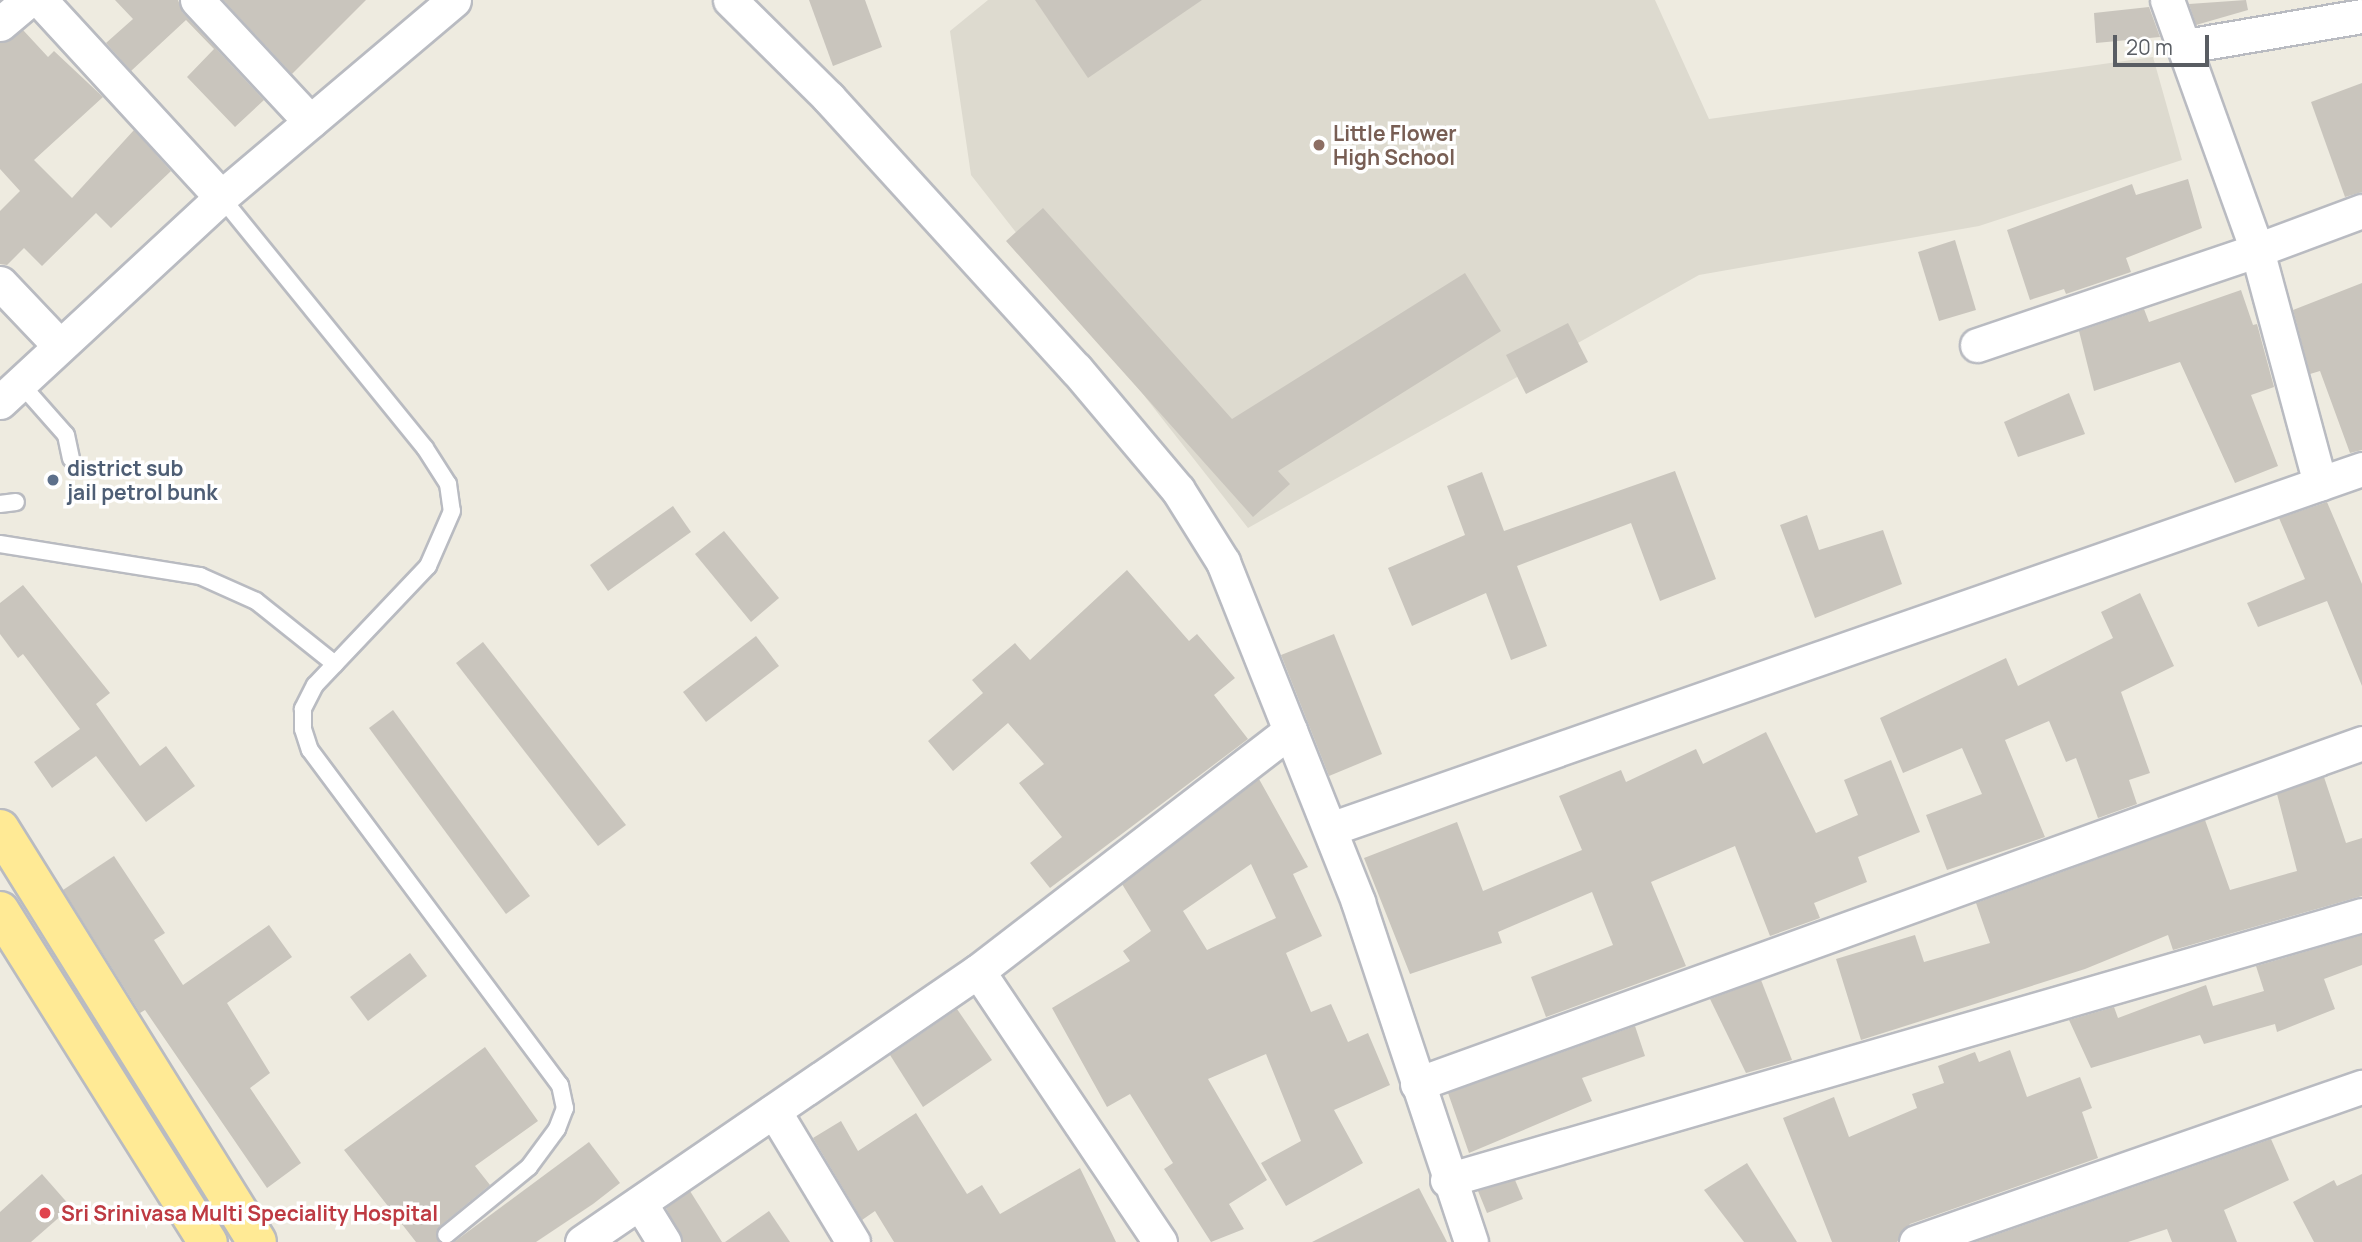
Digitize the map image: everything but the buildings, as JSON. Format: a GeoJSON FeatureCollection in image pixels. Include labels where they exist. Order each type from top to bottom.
{"type":"FeatureCollection","features":[{"type":"Feature","properties":{"kind":"highway"},"geometry":{"type":"LineString","coordinates":[[0,829],[257,1242]]}},
{"type":"Feature","properties":{"kind":"highway"},"geometry":{"type":"LineString","coordinates":[[0,911],[208,1242]]}},
{"type":"Feature","properties":{"kind":"street"},"geometry":{"type":"LineString","coordinates":[[0,24],[29,0]]}},
{"type":"Feature","properties":{"kind":"street"},"geometry":{"type":"LineString","coordinates":[[40,0],[221,197]]}},
{"type":"Feature","properties":{"kind":"street"},"geometry":{"type":"LineString","coordinates":[[197,0],[310,121]]}},
{"type":"Feature","properties":{"kind":"street"},"geometry":{"type":"LineString","coordinates":[[10,393],[221,197],[454,0]]}},
{"type":"Feature","properties":{"kind":"street"},"geometry":{"type":"LineString","coordinates":[[730,0],[829,98],[1178,490],[1223,562],[1329,829],[1417,1084],[1447,1180],[1471,1242]]}},
{"type":"Feature","properties":{"kind":"street"},"geometry":{"type":"LineString","coordinates":[[2168,0],[2257,250],[2320,484]]}},
{"type":"Feature","properties":{"kind":"street"},"geometry":{"type":"LineString","coordinates":[[2186,46],[2362,16]]}},
{"type":"Feature","properties":{"kind":"street"},"geometry":{"type":"LineString","coordinates":[[1977,345],[2257,250],[2362,211]]}},
{"type":"Feature","properties":{"kind":"street"},"geometry":{"type":"LineString","coordinates":[[0,283],[59,345]]}},
{"type":"Feature","properties":{"kind":"street"},"geometry":{"type":"LineString","coordinates":[[1329,829],[2362,469]]}},
{"type":"Feature","properties":{"kind":"street"},"geometry":{"type":"LineString","coordinates":[[582,1242],[978,971],[1290,732]]}},
{"type":"Feature","properties":{"kind":"street"},"geometry":{"type":"LineString","coordinates":[[1417,1084],[2362,743]]}},
{"type":"Feature","properties":{"kind":"street"},"geometry":{"type":"LineString","coordinates":[[1447,1180],[2362,915]]}},
{"type":"Feature","properties":{"kind":"street"},"geometry":{"type":"LineString","coordinates":[[978,971],[1160,1242]]}},
{"type":"Feature","properties":{"kind":"street"},"geometry":{"type":"LineString","coordinates":[[1916,1242],[2362,1087]]}},
{"type":"Feature","properties":{"kind":"street"},"geometry":{"type":"LineString","coordinates":[[774,1111],[853,1242]]}},
{"type":"Feature","properties":{"kind":"street"},"geometry":{"type":"LineString","coordinates":[[640,1203],[664,1242]]}},
{"type":"Feature","properties":{"kind":"lane"},"geometry":{"type":"LineString","coordinates":[[221,197],[425,448],[448,484],[452,511],[428,566],[335,664],[303,709],[310,750],[560,1086],[565,1108],[557,1129],[529,1167],[446,1235]]}},
{"type":"Feature","properties":{"kind":"lane"},"geometry":{"type":"LineString","coordinates":[[10,393],[66,435],[71,458]]}},
{"type":"Feature","properties":{"kind":"lane"},"geometry":{"type":"LineString","coordinates":[[0,544],[200,576],[256,601],[335,664]]}},
{"type":"Feature","properties":{"kind":"shaded area"},"geometry":{"type":"Polygon","coordinates":[[[988,0],[1655,0],[1709,119],[2153,57],[2182,160],[1979,226],[1699,275],[1248,528],[971,175],[950,31],[988,0]]]}},
{"type":"Feature","properties":{"kind":"place","name":"Little Flower High School"},"geometry":{"type":"Point","coordinates":[1319,145]}},
{"type":"Feature","properties":{"kind":"place","name":"district sub jail petrol bunk"},"geometry":{"type":"Point","coordinates":[53,480]}},
{"type":"Feature","properties":{"kind":"place","name":"Sri Srinivasa Multi Speciality Hospital"},"geometry":{"type":"Point","coordinates":[45,1213]}}]}
